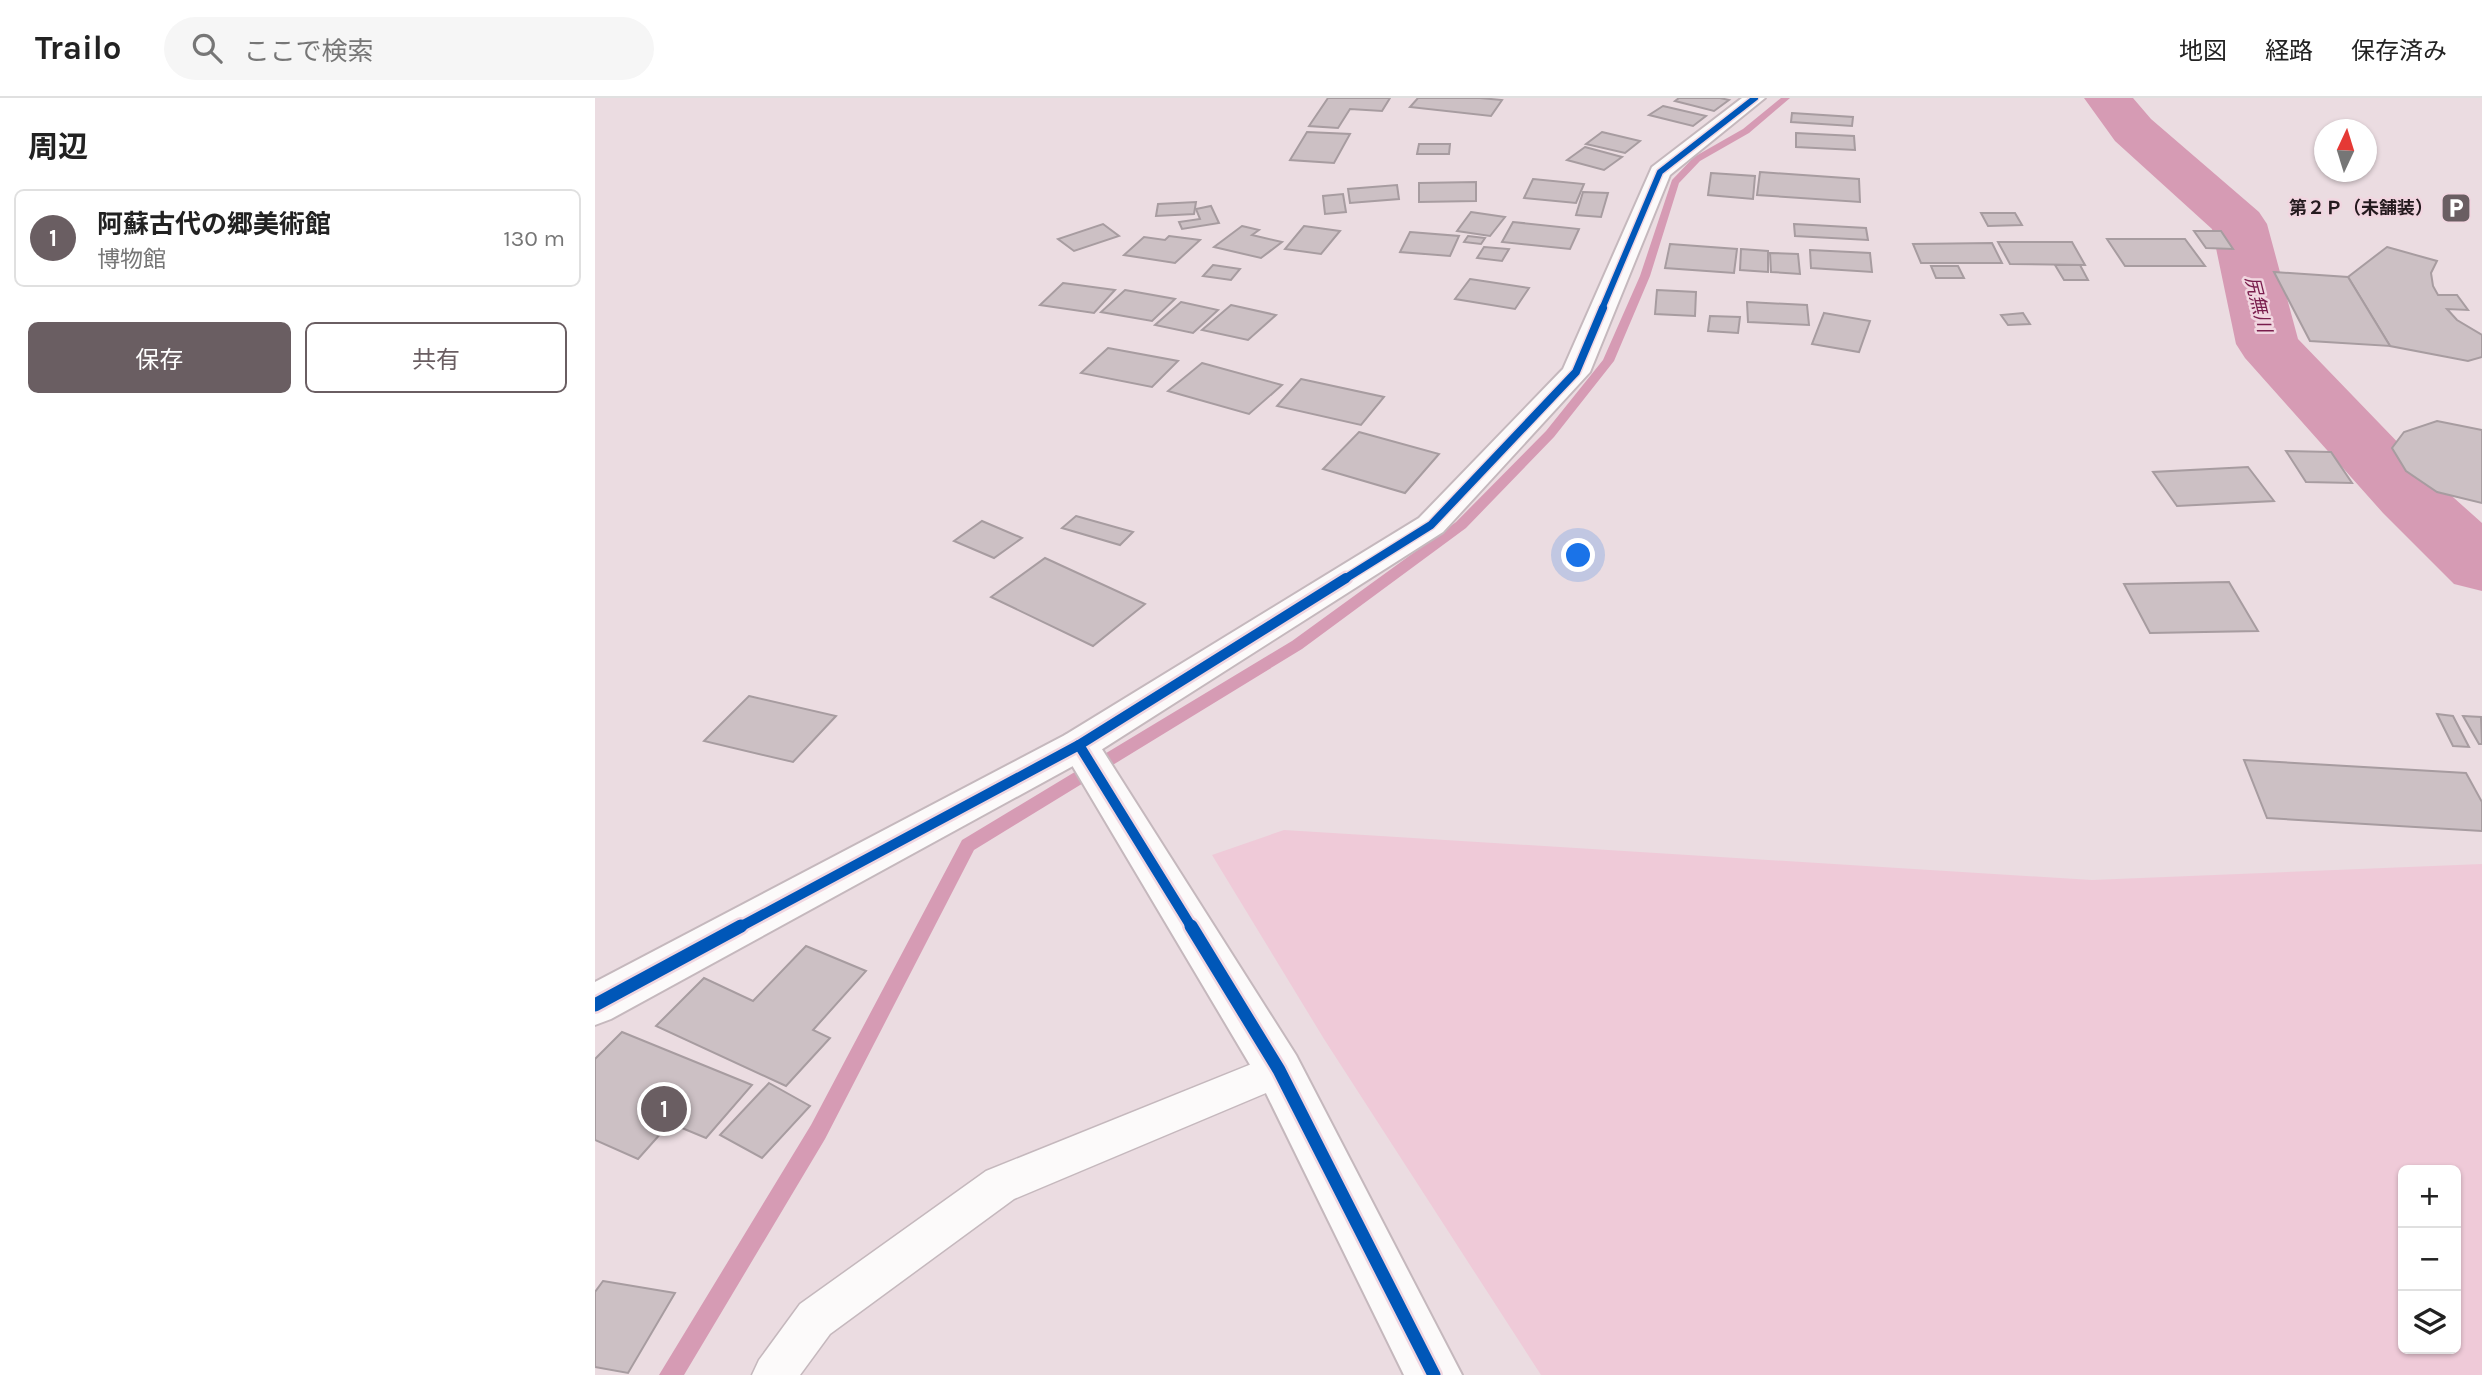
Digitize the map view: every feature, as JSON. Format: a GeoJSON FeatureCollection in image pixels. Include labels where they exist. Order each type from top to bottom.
{"type":"FeatureCollection","features":[{"type":"Feature","properties":{"kind":"street"},"geometry":{"type":"LineString","coordinates":[[595,1005],[1079,745],[1431,525],[1576,372],[1660,172],[1755,98]]}},
{"type":"Feature","properties":{"kind":"street"},"geometry":{"type":"LineString","coordinates":[[1079,745],[1279,1070],[1434,1375]]}},
{"type":"Feature","properties":{"kind":"lane"},"geometry":{"type":"LineString","coordinates":[[774,1375],[815,1319],[1000,1185],[1279,1070]]}},
{"type":"Feature","properties":{"kind":"shaded area"},"geometry":{"type":"Polygon","coordinates":[[[1284,830],[2092,880],[2482,864],[2482,1375],[1541,1375],[1324,1039],[1212,855],[1284,830]]]}},
{"type":"Feature","properties":{"kind":"building"},"geometry":{"type":"Polygon","coordinates":[[[1328,98],[1390,98],[1382,111],[1350,109],[1338,128],[1309,126],[1328,98]]]}},
{"type":"Feature","properties":{"kind":"building"},"geometry":{"type":"Polygon","coordinates":[[[1418,98],[1502,100],[1491,116],[1410,107],[1418,98]]]}},
{"type":"Feature","properties":{"kind":"building"},"geometry":{"type":"Polygon","coordinates":[[[1679,98],[1729,100],[1714,111],[1675,101],[1679,98]]]}},
{"type":"Feature","properties":{"kind":"building"},"geometry":{"type":"Polygon","coordinates":[[[1663,106],[1706,116],[1693,126],[1649,115],[1663,106]]]}},
{"type":"Feature","properties":{"kind":"building"},"geometry":{"type":"Polygon","coordinates":[[[1792,113],[1853,117],[1852,126],[1791,122],[1792,113]]]}},
{"type":"Feature","properties":{"kind":"building"},"geometry":{"type":"Polygon","coordinates":[[[1307,132],[1350,134],[1334,163],[1290,160],[1307,132]]]}},
{"type":"Feature","properties":{"kind":"building"},"geometry":{"type":"Polygon","coordinates":[[[1602,132],[1640,141],[1625,153],[1586,144],[1602,132]]]}},
{"type":"Feature","properties":{"kind":"building"},"geometry":{"type":"Polygon","coordinates":[[[1796,133],[1854,136],[1855,150],[1796,147],[1796,133]]]}},
{"type":"Feature","properties":{"kind":"building"},"geometry":{"type":"Polygon","coordinates":[[[1419,144],[1450,144],[1449,154],[1417,154],[1419,144]]]}},
{"type":"Feature","properties":{"kind":"building"},"geometry":{"type":"Polygon","coordinates":[[[1585,147],[1622,157],[1604,170],[1567,160],[1585,147]]]}},
{"type":"Feature","properties":{"kind":"building"},"geometry":{"type":"Polygon","coordinates":[[[1760,172],[1859,179],[1860,202],[1757,195],[1760,172]]]}},
{"type":"Feature","properties":{"kind":"building"},"geometry":{"type":"Polygon","coordinates":[[[1711,173],[1755,176],[1753,199],[1708,195],[1711,173]]]}},
{"type":"Feature","properties":{"kind":"building"},"geometry":{"type":"Polygon","coordinates":[[[1533,179],[1584,184],[1576,203],[1524,198],[1533,179]]]}},
{"type":"Feature","properties":{"kind":"building"},"geometry":{"type":"Polygon","coordinates":[[[1476,182],[1476,201],[1419,202],[1419,183],[1476,182]]]}},
{"type":"Feature","properties":{"kind":"building"},"geometry":{"type":"Polygon","coordinates":[[[1397,185],[1399,199],[1350,203],[1348,189],[1397,185]]]}},
{"type":"Feature","properties":{"kind":"building"},"geometry":{"type":"Polygon","coordinates":[[[1583,192],[1608,193],[1601,217],[1576,215],[1583,192]]]}},
{"type":"Feature","properties":{"kind":"building"},"geometry":{"type":"Polygon","coordinates":[[[1343,194],[1346,212],[1325,214],[1323,196],[1343,194]]]}},
{"type":"Feature","properties":{"kind":"building"},"geometry":{"type":"Polygon","coordinates":[[[1196,202],[1194,214],[1156,216],[1158,204],[1196,202]]]}},
{"type":"Feature","properties":{"kind":"building"},"geometry":{"type":"Polygon","coordinates":[[[1211,206],[1219,223],[1182,229],[1179,222],[1200,219],[1196,209],[1211,206]]]}},
{"type":"Feature","properties":{"kind":"building"},"geometry":{"type":"Polygon","coordinates":[[[1471,212],[1505,217],[1490,236],[1457,231],[1471,212]]]}},
{"type":"Feature","properties":{"kind":"building"},"geometry":{"type":"Polygon","coordinates":[[[1981,213],[2015,213],[2022,225],[1988,226],[1981,213]]]}},
{"type":"Feature","properties":{"kind":"building"},"geometry":{"type":"Polygon","coordinates":[[[1513,222],[1579,229],[1570,249],[1502,242],[1513,222]]]}},
{"type":"Feature","properties":{"kind":"building"},"geometry":{"type":"Polygon","coordinates":[[[1103,224],[1119,236],[1074,251],[1058,239],[1103,224]]]}},
{"type":"Feature","properties":{"kind":"building"},"geometry":{"type":"Polygon","coordinates":[[[1794,224],[1866,228],[1868,240],[1795,236],[1794,224]]]}},
{"type":"Feature","properties":{"kind":"building"},"geometry":{"type":"Polygon","coordinates":[[[1242,226],[1259,230],[1252,235],[1282,242],[1261,258],[1214,247],[1242,226]]]}},
{"type":"Feature","properties":{"kind":"building"},"geometry":{"type":"Polygon","coordinates":[[[1304,226],[1340,231],[1321,254],[1285,249],[1304,226]]]}},
{"type":"Feature","properties":{"kind":"building"},"geometry":{"type":"Polygon","coordinates":[[[2194,231],[2221,231],[2233,249],[2206,248],[2194,231]]]}},
{"type":"Feature","properties":{"kind":"building"},"geometry":{"type":"Polygon","coordinates":[[[1410,232],[1459,236],[1450,256],[1400,252],[1410,232]]]}},
{"type":"Feature","properties":{"kind":"building"},"geometry":{"type":"Polygon","coordinates":[[[1169,236],[1200,240],[1175,263],[1124,255],[1144,237],[1165,240],[1169,236]]]}},
{"type":"Feature","properties":{"kind":"building"},"geometry":{"type":"Polygon","coordinates":[[[1468,236],[1485,238],[1481,244],[1464,242],[1468,236]]]}},
{"type":"Feature","properties":{"kind":"building"},"geometry":{"type":"Polygon","coordinates":[[[2107,239],[2185,239],[2205,266],[2125,266],[2107,239]]]}},
{"type":"Feature","properties":{"kind":"building"},"geometry":{"type":"Polygon","coordinates":[[[1998,242],[2072,242],[2085,265],[2010,264],[1998,242]]]}},
{"type":"Feature","properties":{"kind":"building"},"geometry":{"type":"Polygon","coordinates":[[[1992,243],[2002,263],[1921,263],[1913,244],[1992,243]]]}},
{"type":"Feature","properties":{"kind":"building"},"geometry":{"type":"Polygon","coordinates":[[[1670,244],[1737,249],[1734,273],[1665,268],[1670,244]]]}},
{"type":"Feature","properties":{"kind":"building"},"geometry":{"type":"Polygon","coordinates":[[[1484,247],[1509,249],[1502,261],[1477,258],[1484,247]]]}},
{"type":"Feature","properties":{"kind":"building"},"geometry":{"type":"Polygon","coordinates":[[[2387,247],[2437,261],[2431,273],[2433,286],[2438,295],[2457,295],[2468,310],[2447,309],[2457,320],[2482,335],[2482,357],[2468,361],[2390,346],[2348,277],[2387,247]]]}},
{"type":"Feature","properties":{"kind":"building"},"geometry":{"type":"Polygon","coordinates":[[[1741,249],[1768,251],[1768,272],[1740,270],[1741,249]]]}},
{"type":"Feature","properties":{"kind":"building"},"geometry":{"type":"Polygon","coordinates":[[[1810,250],[1870,253],[1872,272],[1811,268],[1810,250]]]}},
{"type":"Feature","properties":{"kind":"building"},"geometry":{"type":"Polygon","coordinates":[[[1770,253],[1798,254],[1800,274],[1771,272],[1770,253]]]}},
{"type":"Feature","properties":{"kind":"building"},"geometry":{"type":"Polygon","coordinates":[[[1213,265],[1240,269],[1231,280],[1203,276],[1213,265]]]}},
{"type":"Feature","properties":{"kind":"building"},"geometry":{"type":"Polygon","coordinates":[[[2055,265],[2080,265],[2088,280],[2064,280],[2055,265]]]}},
{"type":"Feature","properties":{"kind":"building"},"geometry":{"type":"Polygon","coordinates":[[[1931,266],[1958,266],[1964,278],[1936,278],[1931,266]]]}},
{"type":"Feature","properties":{"kind":"building"},"geometry":{"type":"Polygon","coordinates":[[[2274,272],[2348,277],[2390,346],[2310,341],[2274,272]]]}},
{"type":"Feature","properties":{"kind":"building"},"geometry":{"type":"Polygon","coordinates":[[[1470,279],[1529,288],[1515,309],[1455,299],[1470,279]]]}},
{"type":"Feature","properties":{"kind":"building"},"geometry":{"type":"Polygon","coordinates":[[[1063,283],[1115,290],[1094,313],[1040,305],[1063,283]]]}},
{"type":"Feature","properties":{"kind":"building"},"geometry":{"type":"Polygon","coordinates":[[[1125,290],[1175,299],[1152,321],[1101,312],[1125,290]]]}},
{"type":"Feature","properties":{"kind":"building"},"geometry":{"type":"Polygon","coordinates":[[[1657,290],[1696,292],[1695,316],[1655,314],[1657,290]]]}},
{"type":"Feature","properties":{"kind":"building"},"geometry":{"type":"Polygon","coordinates":[[[1181,302],[1218,310],[1193,333],[1155,325],[1181,302]]]}},
{"type":"Feature","properties":{"kind":"building"},"geometry":{"type":"Polygon","coordinates":[[[1747,302],[1807,305],[1809,325],[1748,322],[1747,302]]]}},
{"type":"Feature","properties":{"kind":"building"},"geometry":{"type":"Polygon","coordinates":[[[1231,305],[1276,315],[1248,340],[1202,330],[1231,305]]]}},
{"type":"Feature","properties":{"kind":"building"},"geometry":{"type":"Polygon","coordinates":[[[1824,313],[1870,321],[1859,352],[1812,344],[1824,313]]]}},
{"type":"Feature","properties":{"kind":"building"},"geometry":{"type":"Polygon","coordinates":[[[2023,313],[2030,324],[2008,325],[2001,315],[2023,313]]]}},
{"type":"Feature","properties":{"kind":"building"},"geometry":{"type":"Polygon","coordinates":[[[1710,316],[1740,317],[1738,333],[1708,331],[1710,316]]]}},
{"type":"Feature","properties":{"kind":"building"},"geometry":{"type":"Polygon","coordinates":[[[1108,348],[1178,361],[1152,387],[1081,373],[1108,348]]]}},
{"type":"Feature","properties":{"kind":"building"},"geometry":{"type":"Polygon","coordinates":[[[1202,363],[1282,385],[1249,414],[1168,391],[1202,363]]]}},
{"type":"Feature","properties":{"kind":"building"},"geometry":{"type":"Polygon","coordinates":[[[1301,379],[1384,397],[1361,425],[1277,406],[1301,379]]]}},
{"type":"Feature","properties":{"kind":"building"},"geometry":{"type":"Polygon","coordinates":[[[2437,421],[2482,430],[2482,503],[2437,492],[2406,471],[2392,448],[2404,432],[2437,421]]]}},
{"type":"Feature","properties":{"kind":"building"},"geometry":{"type":"Polygon","coordinates":[[[1359,432],[1439,454],[1405,493],[1323,469],[1359,432]]]}},
{"type":"Feature","properties":{"kind":"building"},"geometry":{"type":"Polygon","coordinates":[[[2286,451],[2331,452],[2352,483],[2306,482],[2286,451]]]}},
{"type":"Feature","properties":{"kind":"building"},"geometry":{"type":"Polygon","coordinates":[[[2248,467],[2274,501],[2177,506],[2153,472],[2248,467]]]}},
{"type":"Feature","properties":{"kind":"building"},"geometry":{"type":"Polygon","coordinates":[[[1076,516],[1133,532],[1120,545],[1062,528],[1076,516]]]}},
{"type":"Feature","properties":{"kind":"building"},"geometry":{"type":"Polygon","coordinates":[[[982,521],[1022,538],[994,558],[954,541],[982,521]]]}},
{"type":"Feature","properties":{"kind":"building"},"geometry":{"type":"Polygon","coordinates":[[[1045,558],[1145,604],[1093,646],[991,597],[1045,558]]]}},
{"type":"Feature","properties":{"kind":"building"},"geometry":{"type":"Polygon","coordinates":[[[2229,582],[2258,631],[2150,633],[2124,584],[2229,582]]]}},
{"type":"Feature","properties":{"kind":"building"},"geometry":{"type":"Polygon","coordinates":[[[749,696],[836,716],[793,762],[704,741],[749,696]]]}},
{"type":"Feature","properties":{"kind":"building"},"geometry":{"type":"Polygon","coordinates":[[[2437,714],[2453,716],[2469,747],[2453,746],[2437,714]]]}},
{"type":"Feature","properties":{"kind":"building"},"geometry":{"type":"Polygon","coordinates":[[[2463,716],[2481,717],[2482,744],[2479,744],[2463,716]]]}},
{"type":"Feature","properties":{"kind":"building"},"geometry":{"type":"Polygon","coordinates":[[[2244,760],[2466,773],[2482,802],[2482,831],[2267,818],[2244,760]]]}},
{"type":"Feature","properties":{"kind":"building"},"geometry":{"type":"Polygon","coordinates":[[[806,946],[866,971],[813,1030],[830,1038],[786,1086],[656,1026],[704,978],[753,1001],[806,946]]]}},
{"type":"Feature","properties":{"kind":"building"},"geometry":{"type":"Polygon","coordinates":[[[622,1032],[752,1085],[706,1138],[670,1123],[638,1159],[595,1140],[595,1059],[622,1032]]]}},
{"type":"Feature","properties":{"kind":"building"},"geometry":{"type":"Polygon","coordinates":[[[769,1083],[810,1106],[762,1158],[720,1135],[769,1083]]]}},
{"type":"Feature","properties":{"kind":"building"},"geometry":{"type":"Polygon","coordinates":[[[603,1281],[675,1293],[628,1373],[595,1367],[595,1292],[603,1281]]]}},
{"type":"Feature","properties":{"kind":"waterway"},"geometry":{"type":"LineString","coordinates":[[671,1375],[818,1132],[968,845],[1297,645],[1461,525],[1550,434],[1608,361],[1645,276],[1675,182],[1697,159],[1746,131],[1786,98]]}},
{"type":"Feature","properties":{"kind":"waterway","name":"尻無川"},"geometry":{"type":"LineString","coordinates":[[2108,98],[2133,130],[2239,224],[2268,344],[2409,497],[2482,566]]}},
{"type":"Feature","properties":{"kind":"cycle path"},"geometry":{"type":"LineString","coordinates":[[595,1005],[1079,745],[1431,525],[1576,372],[1660,172],[1755,98]]}},
{"type":"Feature","properties":{"kind":"cycle path"},"geometry":{"type":"LineString","coordinates":[[1079,745],[1279,1070],[1434,1375]]}},
{"type":"Feature","properties":{"kind":"place","name":"第２Ｐ（未舗装）"},"geometry":{"type":"Point","coordinates":[2456,208]}},
{"type":"Feature","properties":{"kind":"place","name":"阿蘇古代の郷美術館"},"geometry":{"type":"Point","coordinates":[664,1109]}}]}
